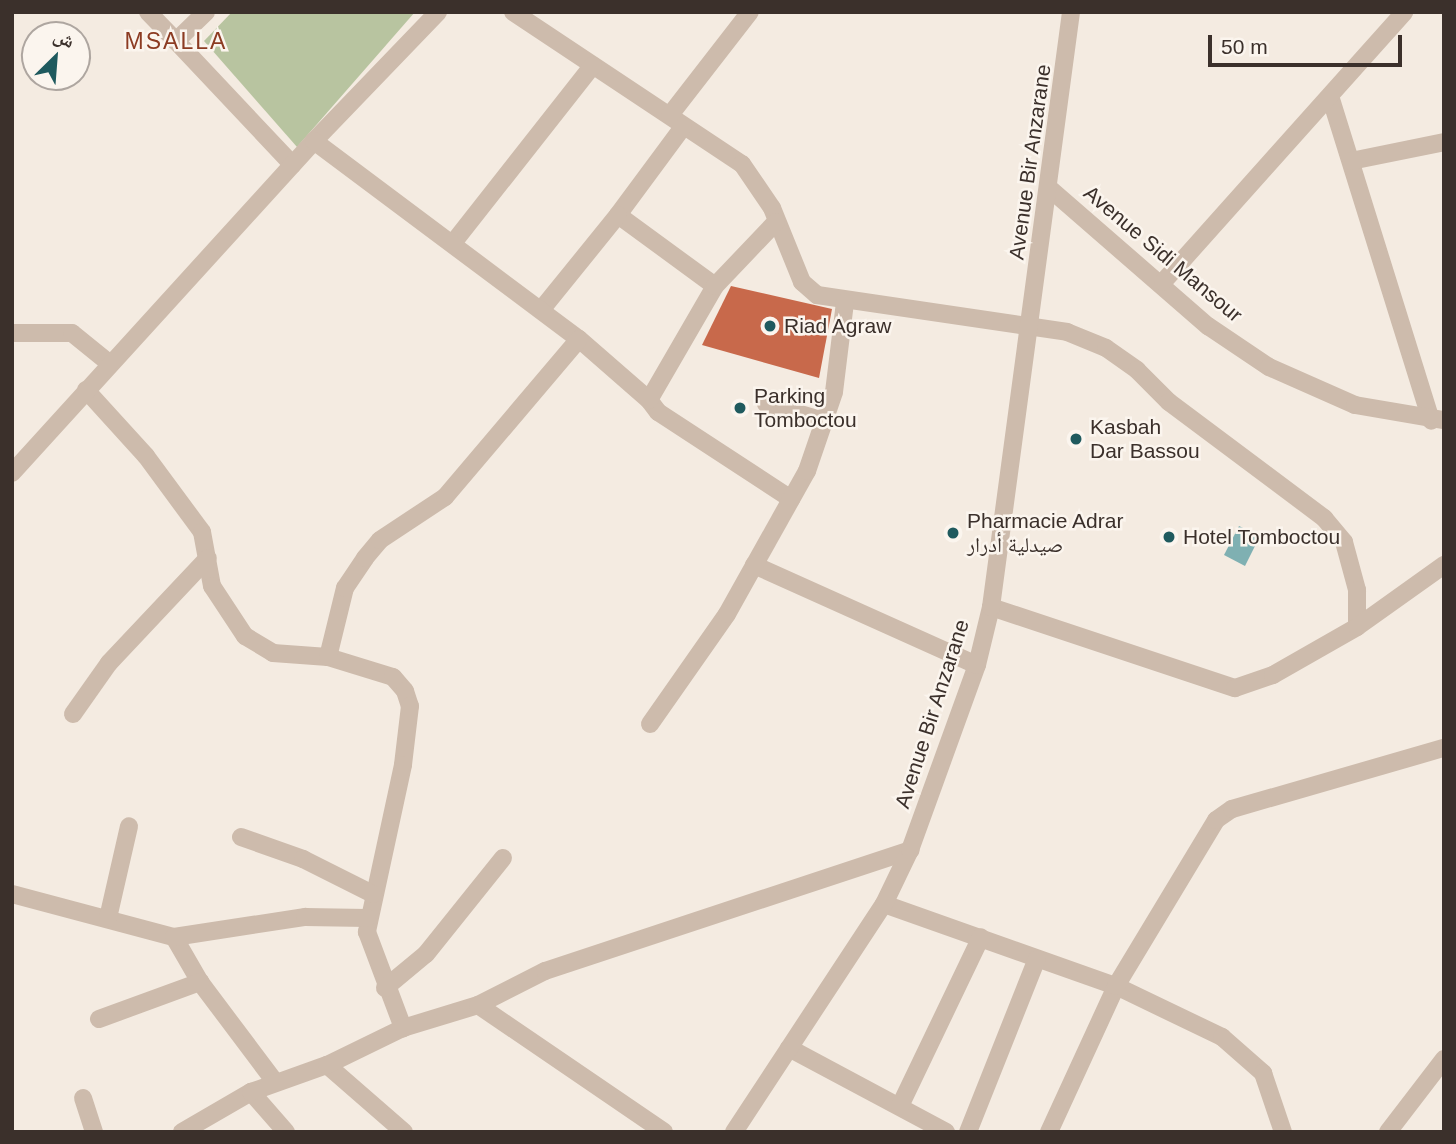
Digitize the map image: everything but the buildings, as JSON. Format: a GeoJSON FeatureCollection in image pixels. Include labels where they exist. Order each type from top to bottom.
{"type":"FeatureCollection","features":[{"type":"Feature","properties":{"kind":"street"},"geometry":{"type":"LineString","coordinates":[[148,12],[293,165]]}},
{"type":"Feature","properties":{"kind":"street"},"geometry":{"type":"LineString","coordinates":[[176,41],[206,12]]}},
{"type":"Feature","properties":{"kind":"street"},"geometry":{"type":"LineString","coordinates":[[12,473],[108,362],[438,12]]}},
{"type":"Feature","properties":{"kind":"street"},"geometry":{"type":"LineString","coordinates":[[513,12],[742,164],[772,208],[802,282],[817,295],[845,303],[1030,325],[1106,348],[1324,518],[1344,542],[1357,590],[1357,626]]}},
{"type":"Feature","properties":{"kind":"street"},"geometry":{"type":"LineString","coordinates":[[541,310],[618,215],[676,121],[750,12]]}},
{"type":"Feature","properties":{"kind":"street","name":"Avenue Bir Anzarane"},"geometry":{"type":"LineString","coordinates":[[734,1132],[884,904],[910,850],[976,665],[991,607],[1071,12]]}},
{"type":"Feature","properties":{"kind":"street"},"geometry":{"type":"LineString","coordinates":[[1163,282],[1404,12]]}},
{"type":"Feature","properties":{"kind":"street"},"geometry":{"type":"LineString","coordinates":[[453,243],[593,65]]}},
{"type":"Feature","properties":{"kind":"street"},"geometry":{"type":"LineString","coordinates":[[1330,96],[1438,421]]}},
{"type":"Feature","properties":{"kind":"street"},"geometry":{"type":"LineString","coordinates":[[314,141],[579,339],[649,400],[658,412],[791,499]]}},
{"type":"Feature","properties":{"kind":"street"},"geometry":{"type":"LineString","coordinates":[[1351,161],[1444,142]]}},
{"type":"Feature","properties":{"kind":"street","name":"Avenue Sidi Mansour"},"geometry":{"type":"LineString","coordinates":[[1049,188],[1163,282],[1208,326],[1269,366],[1354,405],[1438,421]]}},
{"type":"Feature","properties":{"kind":"street"},"geometry":{"type":"LineString","coordinates":[[618,215],[715,286]]}},
{"type":"Feature","properties":{"kind":"street"},"geometry":{"type":"LineString","coordinates":[[649,400],[715,286],[776,222]]}},
{"type":"Feature","properties":{"kind":"street"},"geometry":{"type":"LineString","coordinates":[[650,724],[754,565],[791,499],[834,392],[845,303]]}},
{"type":"Feature","properties":{"kind":"street"},"geometry":{"type":"LineString","coordinates":[[12,333],[72,333],[108,362]]}},
{"type":"Feature","properties":{"kind":"street"},"geometry":{"type":"LineString","coordinates":[[328,657],[345,588],[365,558],[380,540],[445,497],[579,339]]}},
{"type":"Feature","properties":{"kind":"street"},"geometry":{"type":"LineString","coordinates":[[86,390],[146,456],[194,521],[208,558],[220,605],[245,636],[272,653],[328,657],[393,677],[410,706],[367,918],[385,988],[402,1028]]}},
{"type":"Feature","properties":{"kind":"street"},"geometry":{"type":"LineString","coordinates":[[766,404],[824,421]]}},
{"type":"Feature","properties":{"kind":"street"},"geometry":{"type":"LineString","coordinates":[[73,714],[109,663],[208,558]]}},
{"type":"Feature","properties":{"kind":"street"},"geometry":{"type":"LineString","coordinates":[[754,565],[976,665]]}},
{"type":"Feature","properties":{"kind":"street"},"geometry":{"type":"LineString","coordinates":[[991,607],[1235,688],[1273,675],[1357,626],[1444,565]]}},
{"type":"Feature","properties":{"kind":"street"},"geometry":{"type":"LineString","coordinates":[[1049,1132],[1116,985],[1216,820],[1233,809],[1444,748]]}},
{"type":"Feature","properties":{"kind":"street"},"geometry":{"type":"LineString","coordinates":[[108,918],[129,826]]}},
{"type":"Feature","properties":{"kind":"street"},"geometry":{"type":"LineString","coordinates":[[241,837],[303,859],[373,894]]}},
{"type":"Feature","properties":{"kind":"street"},"geometry":{"type":"LineString","coordinates":[[182,1132],[251,1092],[327,1065],[402,1028],[478,1005],[544,971],[910,850]]}},
{"type":"Feature","properties":{"kind":"street"},"geometry":{"type":"LineString","coordinates":[[385,988],[426,954],[503,858]]}},
{"type":"Feature","properties":{"kind":"street"},"geometry":{"type":"LineString","coordinates":[[12,894],[174,937],[305,917],[367,918]]}},
{"type":"Feature","properties":{"kind":"street"},"geometry":{"type":"LineString","coordinates":[[884,904],[1116,985],[1222,1037],[1252,1059],[1263,1073],[1283,1132]]}},
{"type":"Feature","properties":{"kind":"street"},"geometry":{"type":"LineString","coordinates":[[174,937],[200,982],[275,1082]]}},
{"type":"Feature","properties":{"kind":"street"},"geometry":{"type":"LineString","coordinates":[[900,1106],[981,937]]}},
{"type":"Feature","properties":{"kind":"street"},"geometry":{"type":"LineString","coordinates":[[968,1132],[1037,959]]}},
{"type":"Feature","properties":{"kind":"street"},"geometry":{"type":"LineString","coordinates":[[99,1019],[200,982]]}},
{"type":"Feature","properties":{"kind":"street"},"geometry":{"type":"LineString","coordinates":[[478,1005],[664,1132]]}},
{"type":"Feature","properties":{"kind":"street"},"geometry":{"type":"LineString","coordinates":[[789,1048],[946,1132]]}},
{"type":"Feature","properties":{"kind":"street"},"geometry":{"type":"LineString","coordinates":[[1388,1132],[1444,1059]]}},
{"type":"Feature","properties":{"kind":"street"},"geometry":{"type":"LineString","coordinates":[[327,1065],[404,1132]]}},
{"type":"Feature","properties":{"kind":"street"},"geometry":{"type":"LineString","coordinates":[[251,1092],[286,1132]]}},
{"type":"Feature","properties":{"kind":"street"},"geometry":{"type":"LineString","coordinates":[[83,1098],[94,1132]]}},
{"type":"Feature","properties":{"kind":"green space"},"geometry":{"type":"Polygon","coordinates":[[[232,12],[415,12],[297,147],[204,41],[232,12]]]}},
{"type":"Feature","properties":{"kind":"water"},"geometry":{"type":"Polygon","coordinates":[[[1239,526],[1260,536],[1245,566],[1224,555],[1239,526]]]}},
{"type":"Feature","properties":{"kind":"place","name":"Riad Agraw"},"geometry":{"type":"Point","coordinates":[770,326]}},
{"type":"Feature","properties":{"kind":"place","name":"Parking Tomboctou"},"geometry":{"type":"Point","coordinates":[740,408]}},
{"type":"Feature","properties":{"kind":"place","name":"Kasbah Dar Bassou"},"geometry":{"type":"Point","coordinates":[1076,439]}},
{"type":"Feature","properties":{"kind":"place","name":"Pharmacie Adrar صيدلية أدرار"},"geometry":{"type":"Point","coordinates":[953,533]}},
{"type":"Feature","properties":{"kind":"place","name":"Hotel Tomboctou"},"geometry":{"type":"Point","coordinates":[1169,537]}},
{"type":"Feature","properties":{"kind":"district","name":"MSALLA"},"geometry":{"type":"Point","coordinates":[176,41]}}]}
